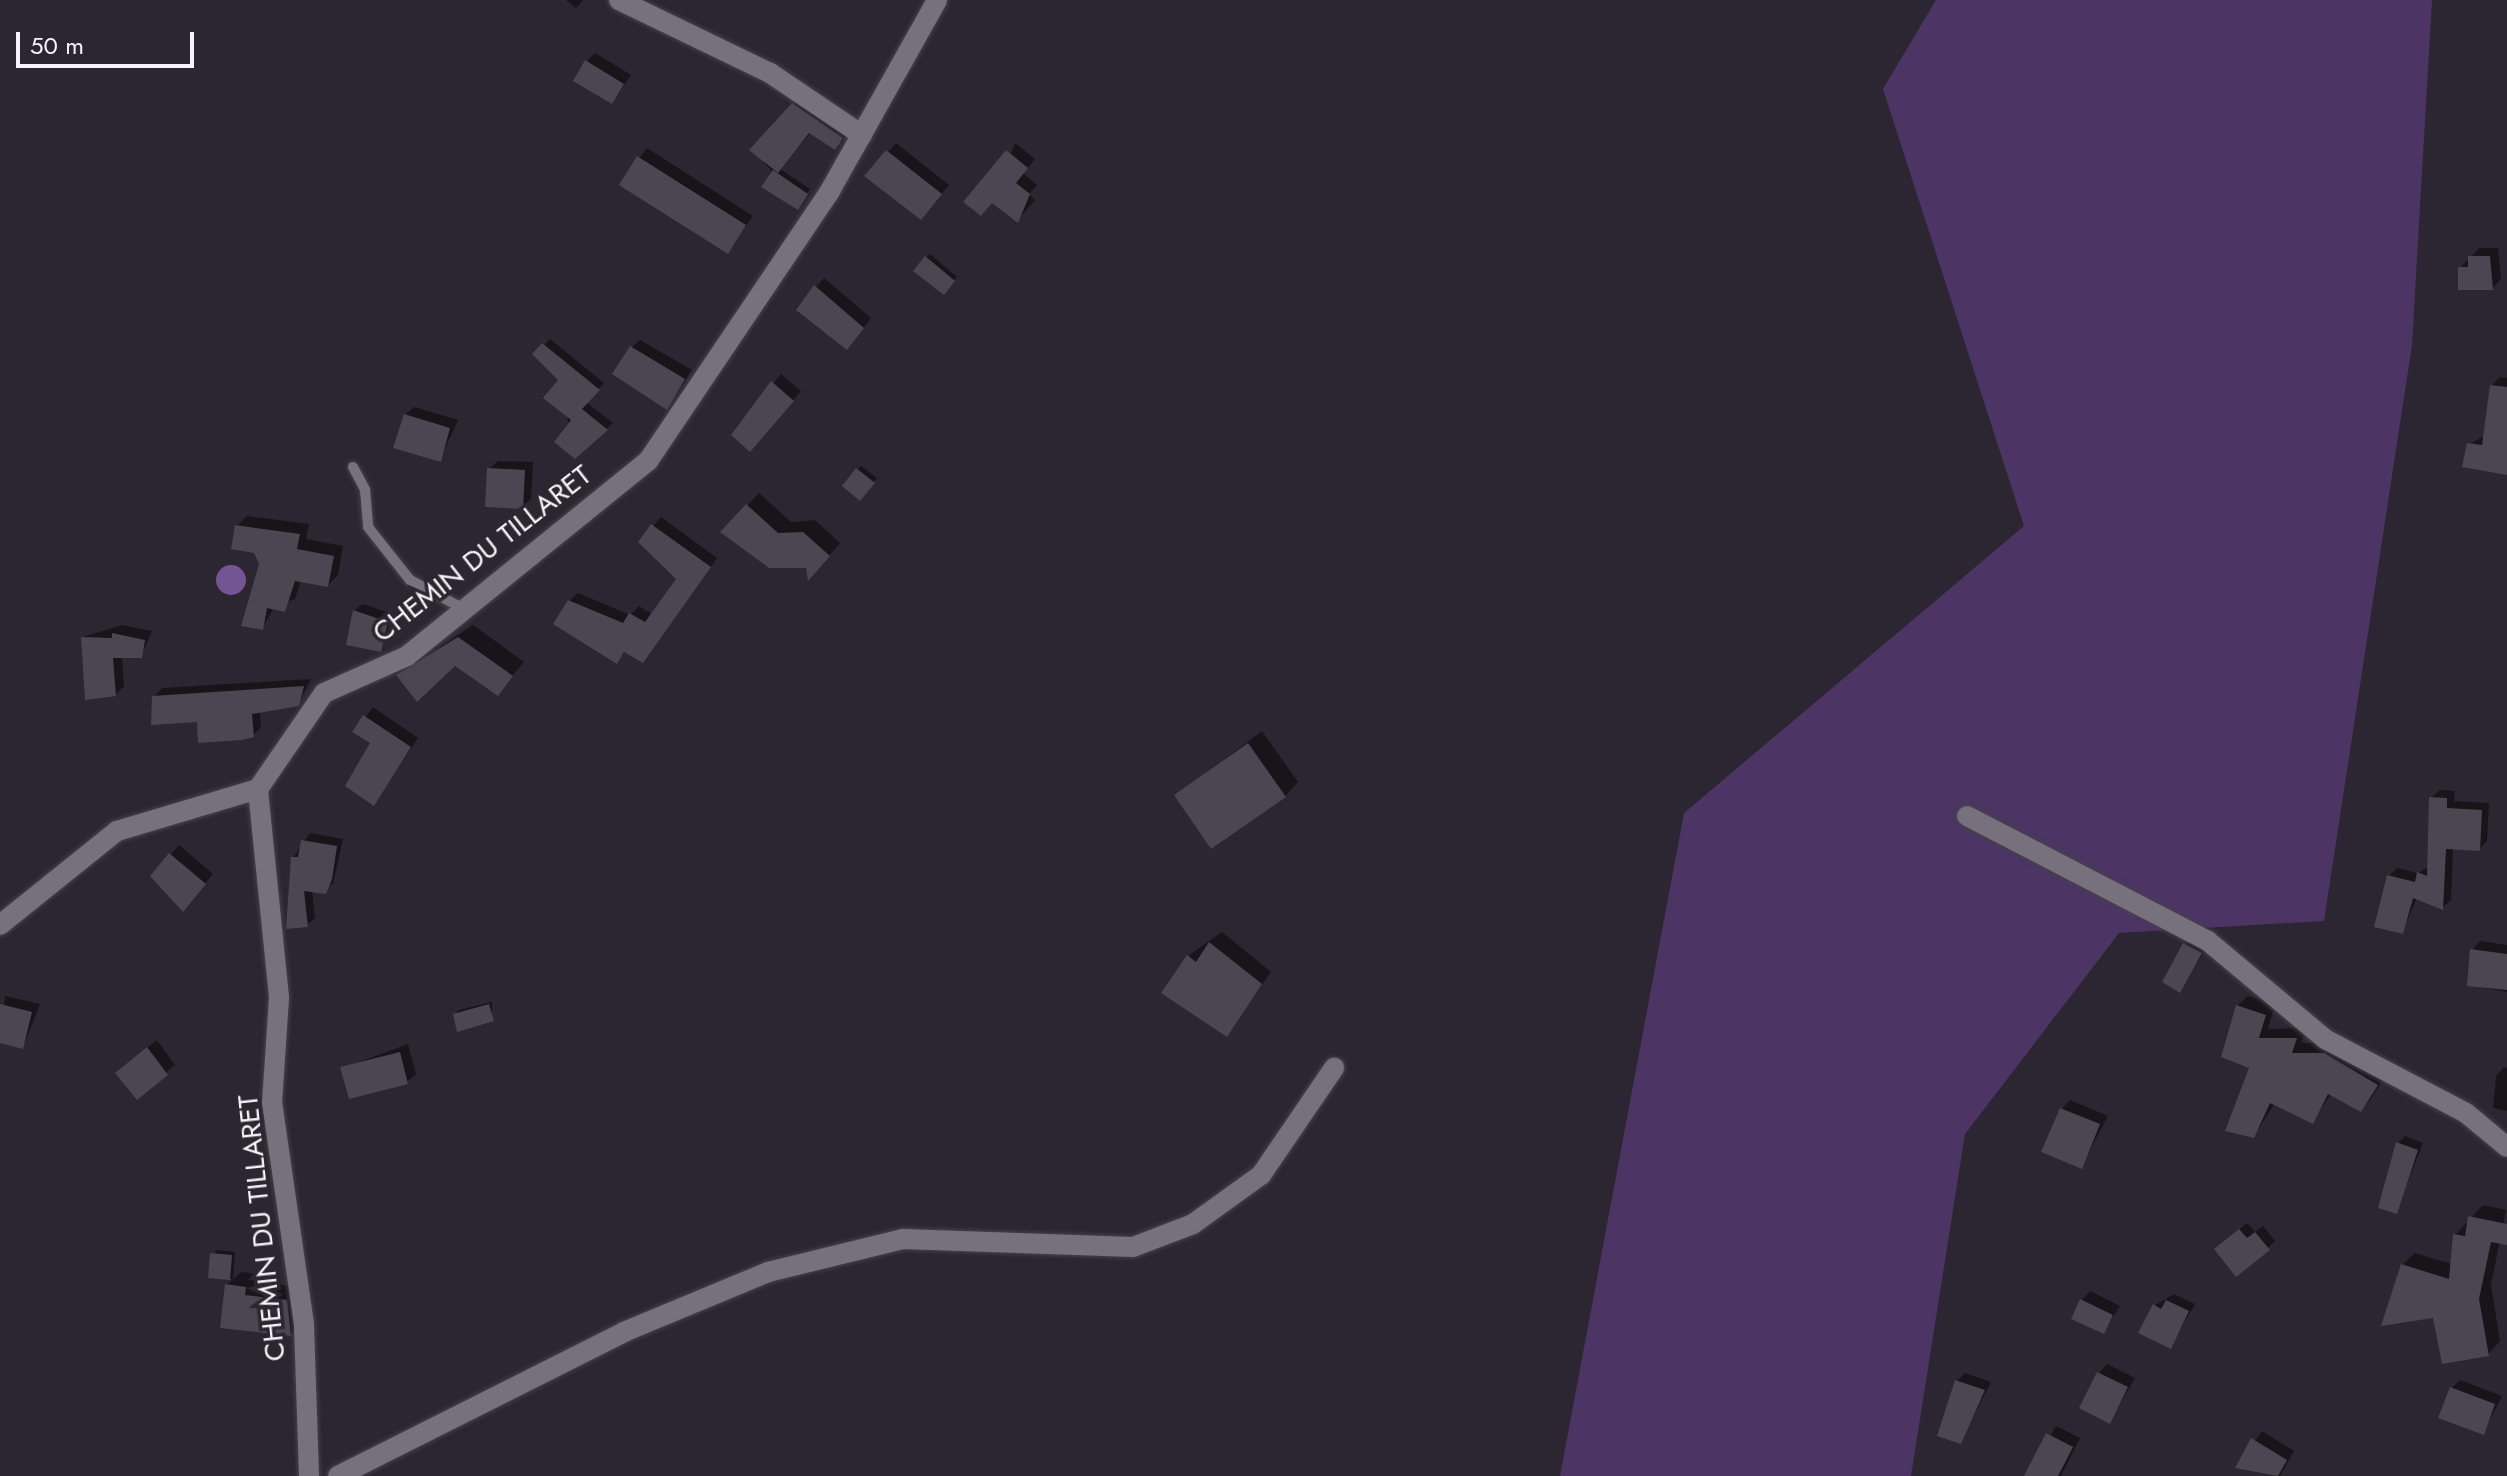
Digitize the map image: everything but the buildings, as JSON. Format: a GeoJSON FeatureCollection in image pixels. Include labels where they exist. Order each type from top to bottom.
{"type":"FeatureCollection","features":[{"type":"Feature","properties":{"kind":"street"},"geometry":{"type":"LineString","coordinates":[[619,0],[770,73],[862,135]]}},
{"type":"Feature","properties":{"kind":"street","name":"CHEMIN DU TILLARET"},"geometry":{"type":"LineString","coordinates":[[309,1476],[304,1324],[272,1103],[279,997],[258,789],[324,693],[407,656],[648,461],[862,135],[937,0]]}},
{"type":"Feature","properties":{"kind":"street"},"geometry":{"type":"LineString","coordinates":[[0,925],[117,831],[258,789]]}},
{"type":"Feature","properties":{"kind":"street"},"geometry":{"type":"LineString","coordinates":[[1967,816],[2208,941],[2325,1039],[2466,1113],[2507,1147]]}},
{"type":"Feature","properties":{"kind":"street"},"geometry":{"type":"LineString","coordinates":[[338,1476],[624,1332],[768,1272],[903,1239],[1133,1247],[1193,1224],[1261,1175],[1334,1068]]}},
{"type":"Feature","properties":{"kind":"lane"},"geometry":{"type":"LineString","coordinates":[[353,467],[365,490],[368,527],[410,580],[464,609]]}},
{"type":"Feature","properties":{"kind":"shaded area"},"geometry":{"type":"Polygon","coordinates":[[[1936,0],[2432,0],[2412,345],[2324,921],[2119,933],[1965,1134],[1911,1476],[1560,1476],[1684,813],[2024,526],[1883,89],[1936,0]]]}},
{"type":"Feature","properties":{"kind":"shaded area"},"geometry":{"type":"Polygon","coordinates":[[[231,565],[242,569],[246,580],[242,591],[231,595],[220,591],[216,580],[220,569],[231,565]]]}}]}
